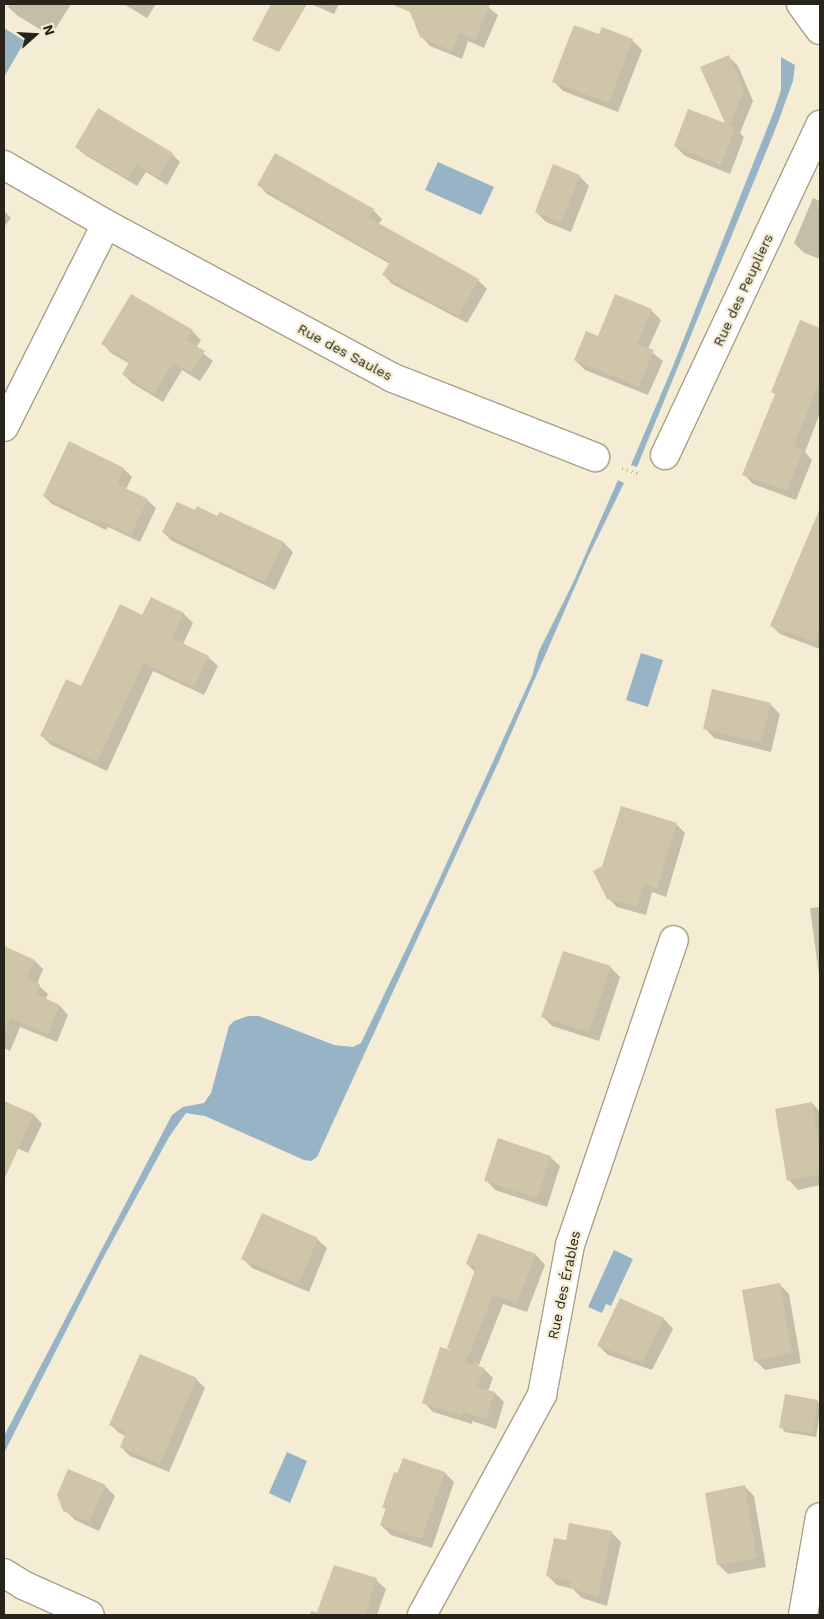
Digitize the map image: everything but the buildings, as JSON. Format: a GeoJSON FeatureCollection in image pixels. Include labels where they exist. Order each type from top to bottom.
{"type":"FeatureCollection","features":[{"type":"Feature","properties":{"kind":"street"},"geometry":{"type":"LineString","coordinates":[[801,4],[820,30]]}},
{"type":"Feature","properties":{"kind":"street","name":"Rue des Peupliers"},"geometry":{"type":"LineString","coordinates":[[665,456],[820,125]]}},
{"type":"Feature","properties":{"kind":"street","name":"Rue des Saules"},"geometry":{"type":"LineString","coordinates":[[4,165],[106,224],[394,378],[595,457]]}},
{"type":"Feature","properties":{"kind":"street"},"geometry":{"type":"LineString","coordinates":[[4,427],[106,224]]}},
{"type":"Feature","properties":{"kind":"street","name":"Rue des Érables"},"geometry":{"type":"LineString","coordinates":[[422,1615],[542,1395],[570,1245],[674,940]]}},
{"type":"Feature","properties":{"kind":"street"},"geometry":{"type":"LineString","coordinates":[[803,1615],[820,1517]]}},
{"type":"Feature","properties":{"kind":"street"},"geometry":{"type":"LineString","coordinates":[[4,1574],[90,1615]]}},
{"type":"Feature","properties":{"kind":"path"},"geometry":{"type":"LineString","coordinates":[[595,457],[636,474],[649,475],[659,470],[665,456]]}},
{"type":"Feature","properties":{"kind":"water"},"geometry":{"type":"Polygon","coordinates":[[[4,28],[25,41],[4,77],[4,28]]]}},
{"type":"Feature","properties":{"kind":"water"},"geometry":{"type":"Polygon","coordinates":[[[781,57],[795,65],[793,81],[777,125],[637,467],[631,465],[673,366],[774,111],[781,90],[781,57]]]}},
{"type":"Feature","properties":{"kind":"water"},"geometry":{"type":"Polygon","coordinates":[[[438,162],[494,187],[481,215],[425,190],[438,162]]]}},
{"type":"Feature","properties":{"kind":"water"},"geometry":{"type":"Polygon","coordinates":[[[618,480],[624,483],[588,557],[499,761],[317,1157],[311,1161],[304,1160],[205,1116],[186,1113],[169,1137],[102,1260],[4,1453],[4,1436],[172,1115],[183,1107],[204,1103],[211,1093],[229,1026],[234,1021],[248,1016],[259,1016],[334,1045],[353,1047],[361,1043],[433,893],[532,676],[539,651],[573,583],[618,480]]]}},
{"type":"Feature","properties":{"kind":"water"},"geometry":{"type":"Polygon","coordinates":[[[641,653],[663,660],[648,707],[626,700],[641,653]]]}},
{"type":"Feature","properties":{"kind":"water"},"geometry":{"type":"Polygon","coordinates":[[[614,1250],[633,1259],[611,1306],[606,1304],[602,1313],[588,1307],[614,1250]]]}},
{"type":"Feature","properties":{"kind":"water"},"geometry":{"type":"Polygon","coordinates":[[[287,1452],[307,1461],[290,1503],[269,1493],[287,1452]]]}}]}
